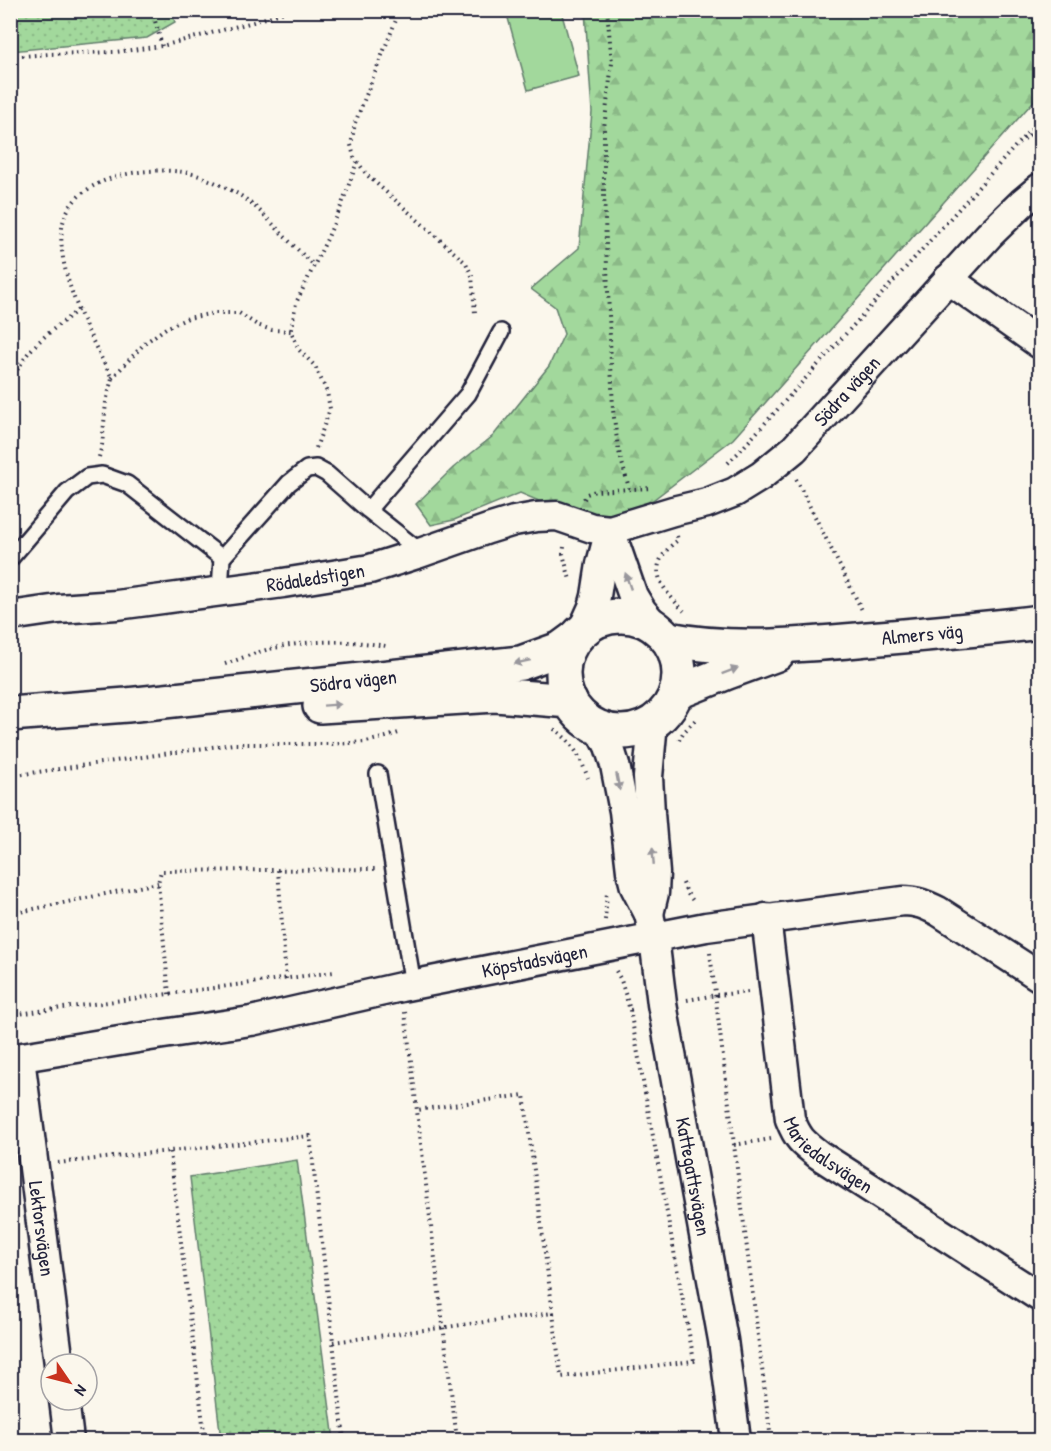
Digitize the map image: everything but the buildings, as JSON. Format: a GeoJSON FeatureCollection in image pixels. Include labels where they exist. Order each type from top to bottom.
{"type":"FeatureCollection","features":[{"type":"Feature","properties":{"kind":"street","name":"Södra vägen"},"geometry":{"type":"LineString","coordinates":[[610,530],[707,503],[735,492],[761,476],[801,440],[989,235],[1041,188]]}},
{"type":"Feature","properties":{"kind":"street"},"geometry":{"type":"LineString","coordinates":[[948,279],[1041,344]]}},
{"type":"Feature","properties":{"kind":"street","name":"Rödaledstigen"},"geometry":{"type":"LineString","coordinates":[[10,616],[58,609],[117,605],[370,569],[514,520],[557,516],[592,528],[610,530]]}},
{"type":"Feature","properties":{"kind":"street"},"geometry":{"type":"LineString","coordinates":[[610,530],[633,596],[642,611],[674,649],[679,671],[676,693],[667,709],[653,722],[627,732],[599,727],[579,714],[570,701],[563,680],[565,658],[593,607],[610,530]]}},
{"type":"Feature","properties":{"kind":"street"},"geometry":{"type":"LineString","coordinates":[[579,634],[602,619],[624,615],[635,617],[662,633]]}},
{"type":"Feature","properties":{"kind":"street","name":"Almers väg"},"geometry":{"type":"LineString","coordinates":[[662,633],[692,644],[805,645],[1041,622]]}},
{"type":"Feature","properties":{"kind":"street","name":"Södra vägen"},"geometry":{"type":"LineString","coordinates":[[10,714],[127,705],[521,663],[560,649],[579,634]]}},
{"type":"Feature","properties":{"kind":"street","name":"Almers väg"},"geometry":{"type":"LineString","coordinates":[[676,693],[805,645]]}},
{"type":"Feature","properties":{"kind":"street","name":"Södra vägen"},"geometry":{"type":"LineString","coordinates":[[127,705],[223,711],[495,695],[570,701]]}},
{"type":"Feature","properties":{"kind":"street","name":"Kattegattsvägen"},"geometry":{"type":"LineString","coordinates":[[653,722],[648,777],[655,873],[652,926],[662,1004],[723,1340],[736,1440]]}},
{"type":"Feature","properties":{"kind":"street","name":"Kattegattsvägen"},"geometry":{"type":"LineString","coordinates":[[599,727],[609,746],[615,765],[635,887],[652,926]]}},
{"type":"Feature","properties":{"kind":"street","name":"Köpstadsvägen"},"geometry":{"type":"LineString","coordinates":[[15,1058],[251,1022],[407,986],[601,948],[652,926],[706,927],[903,901],[925,904],[938,911],[1041,977]]}},
{"type":"Feature","properties":{"kind":"street","name":"Mariedalsvägen"},"geometry":{"type":"LineString","coordinates":[[766,918],[790,1119],[796,1134],[819,1155],[1041,1297]]}},
{"type":"Feature","properties":{"kind":"street","name":"Lektorsvägen"},"geometry":{"type":"LineString","coordinates":[[15,1058],[34,1166],[57,1352]]}},
{"type":"Feature","properties":{"kind":"street"},"geometry":{"type":"LineString","coordinates":[[66,1412],[69,1440]]}},
{"type":"Feature","properties":{"kind":"lane"},"geometry":{"type":"LineString","coordinates":[[368,510],[468,394],[501,332]]}},
{"type":"Feature","properties":{"kind":"lane"},"geometry":{"type":"LineString","coordinates":[[220,590],[222,558],[289,483],[307,469],[316,468],[327,474],[412,545],[417,554]]}},
{"type":"Feature","properties":{"kind":"lane"},"geometry":{"type":"LineString","coordinates":[[10,559],[67,492],[87,477],[102,475],[127,484],[222,558]]}},
{"type":"Feature","properties":{"kind":"lane"},"geometry":{"type":"LineString","coordinates":[[378,774],[394,869],[407,986]]}},
{"type":"Feature","properties":{"kind":"path"},"geometry":{"type":"LineString","coordinates":[[152,10],[162,45]]}},
{"type":"Feature","properties":{"kind":"path"},"geometry":{"type":"LineString","coordinates":[[10,57],[116,52],[162,45],[253,22],[290,10]]}},
{"type":"Feature","properties":{"kind":"path"},"geometry":{"type":"LineString","coordinates":[[400,10],[355,123],[351,145],[354,157],[368,175],[466,263],[472,276],[475,313]]}},
{"type":"Feature","properties":{"kind":"path"},"geometry":{"type":"LineString","coordinates":[[607,10],[612,63],[604,128],[604,195],[613,410],[618,448],[629,488]]}},
{"type":"Feature","properties":{"kind":"path"},"geometry":{"type":"LineString","coordinates":[[722,468],[762,427],[1041,119]]}},
{"type":"Feature","properties":{"kind":"path"},"geometry":{"type":"LineString","coordinates":[[1017,143],[1041,128]]}},
{"type":"Feature","properties":{"kind":"path"},"geometry":{"type":"LineString","coordinates":[[307,469],[330,409],[327,392],[315,366],[299,350],[291,331],[296,303],[342,204],[357,161]]}},
{"type":"Feature","properties":{"kind":"path"},"geometry":{"type":"LineString","coordinates":[[112,378],[69,284],[63,250],[62,228],[66,214],[77,197],[98,184],[120,176],[150,170],[185,172],[212,182],[241,196],[315,266]]}},
{"type":"Feature","properties":{"kind":"path"},"geometry":{"type":"LineString","coordinates":[[10,379],[27,354],[42,338],[79,309]]}},
{"type":"Feature","properties":{"kind":"path"},"geometry":{"type":"LineString","coordinates":[[94,476],[102,445],[106,402],[112,378],[145,343],[166,328],[188,318],[215,313],[239,313],[257,325],[272,330],[291,331]]}},
{"type":"Feature","properties":{"kind":"path"},"geometry":{"type":"LineString","coordinates":[[784,457],[864,615]]}},
{"type":"Feature","properties":{"kind":"path"},"geometry":{"type":"LineString","coordinates":[[570,581],[563,554],[565,541],[587,494],[595,491],[629,488],[670,488],[678,540],[662,555],[658,565],[658,574],[664,590],[690,615]]}},
{"type":"Feature","properties":{"kind":"path"},"geometry":{"type":"LineString","coordinates":[[675,747],[683,733],[701,713]]}},
{"type":"Feature","properties":{"kind":"path"},"geometry":{"type":"LineString","coordinates":[[549,727],[570,742],[579,754],[590,781]]}},
{"type":"Feature","properties":{"kind":"path"},"geometry":{"type":"LineString","coordinates":[[10,776],[233,744],[366,742],[406,730]]}},
{"type":"Feature","properties":{"kind":"path"},"geometry":{"type":"LineString","coordinates":[[169,994],[158,883],[161,871],[394,869]]}},
{"type":"Feature","properties":{"kind":"path"},"geometry":{"type":"LineString","coordinates":[[278,870],[286,979]]}},
{"type":"Feature","properties":{"kind":"path"},"geometry":{"type":"LineString","coordinates":[[680,875],[687,892],[702,909],[706,927],[771,1440]]}},
{"type":"Feature","properties":{"kind":"path"},"geometry":{"type":"LineString","coordinates":[[10,914],[158,883]]}},
{"type":"Feature","properties":{"kind":"path"},"geometry":{"type":"LineString","coordinates":[[601,948],[607,883]]}},
{"type":"Feature","properties":{"kind":"path"},"geometry":{"type":"LineString","coordinates":[[10,1015],[342,971]]}},
{"type":"Feature","properties":{"kind":"path"},"geometry":{"type":"LineString","coordinates":[[407,986],[417,1110],[457,1440]]}},
{"type":"Feature","properties":{"kind":"path"},"geometry":{"type":"LineString","coordinates":[[630,1010],[694,1361]]}},
{"type":"Feature","properties":{"kind":"path"},"geometry":{"type":"LineString","coordinates":[[417,1110],[524,1095],[561,1377],[694,1361],[723,1340]]}},
{"type":"Feature","properties":{"kind":"path"},"geometry":{"type":"LineString","coordinates":[[734,1145],[796,1134]]}},
{"type":"Feature","properties":{"kind":"path"},"geometry":{"type":"LineString","coordinates":[[34,1166],[310,1136],[344,1440]]}},
{"type":"Feature","properties":{"kind":"path"},"geometry":{"type":"LineString","coordinates":[[170,1152],[205,1440]]}},
{"type":"Feature","properties":{"kind":"path"},"geometry":{"type":"LineString","coordinates":[[333,1342],[553,1313]]}},
{"type":"Feature","properties":{"kind":"green space"},"geometry":{"type":"Polygon","coordinates":[[[11,10],[170,11],[175,22],[147,38],[11,51],[11,10]]]}},
{"type":"Feature","properties":{"kind":"green space"},"geometry":{"type":"Polygon","coordinates":[[[506,11],[561,11],[579,76],[528,90],[506,11]]]}},
{"type":"Feature","properties":{"kind":"green space"},"geometry":{"type":"Polygon","coordinates":[[[585,11],[1040,11],[1040,94],[733,439],[637,512],[577,517],[520,493],[454,520],[431,525],[416,504],[453,468],[493,436],[549,366],[564,334],[555,307],[531,289],[579,248],[592,112],[585,11]]]}},
{"type":"Feature","properties":{"kind":"green space"},"geometry":{"type":"Polygon","coordinates":[[[297,1160],[334,1440],[221,1440],[190,1177],[297,1160]]]}}]}
